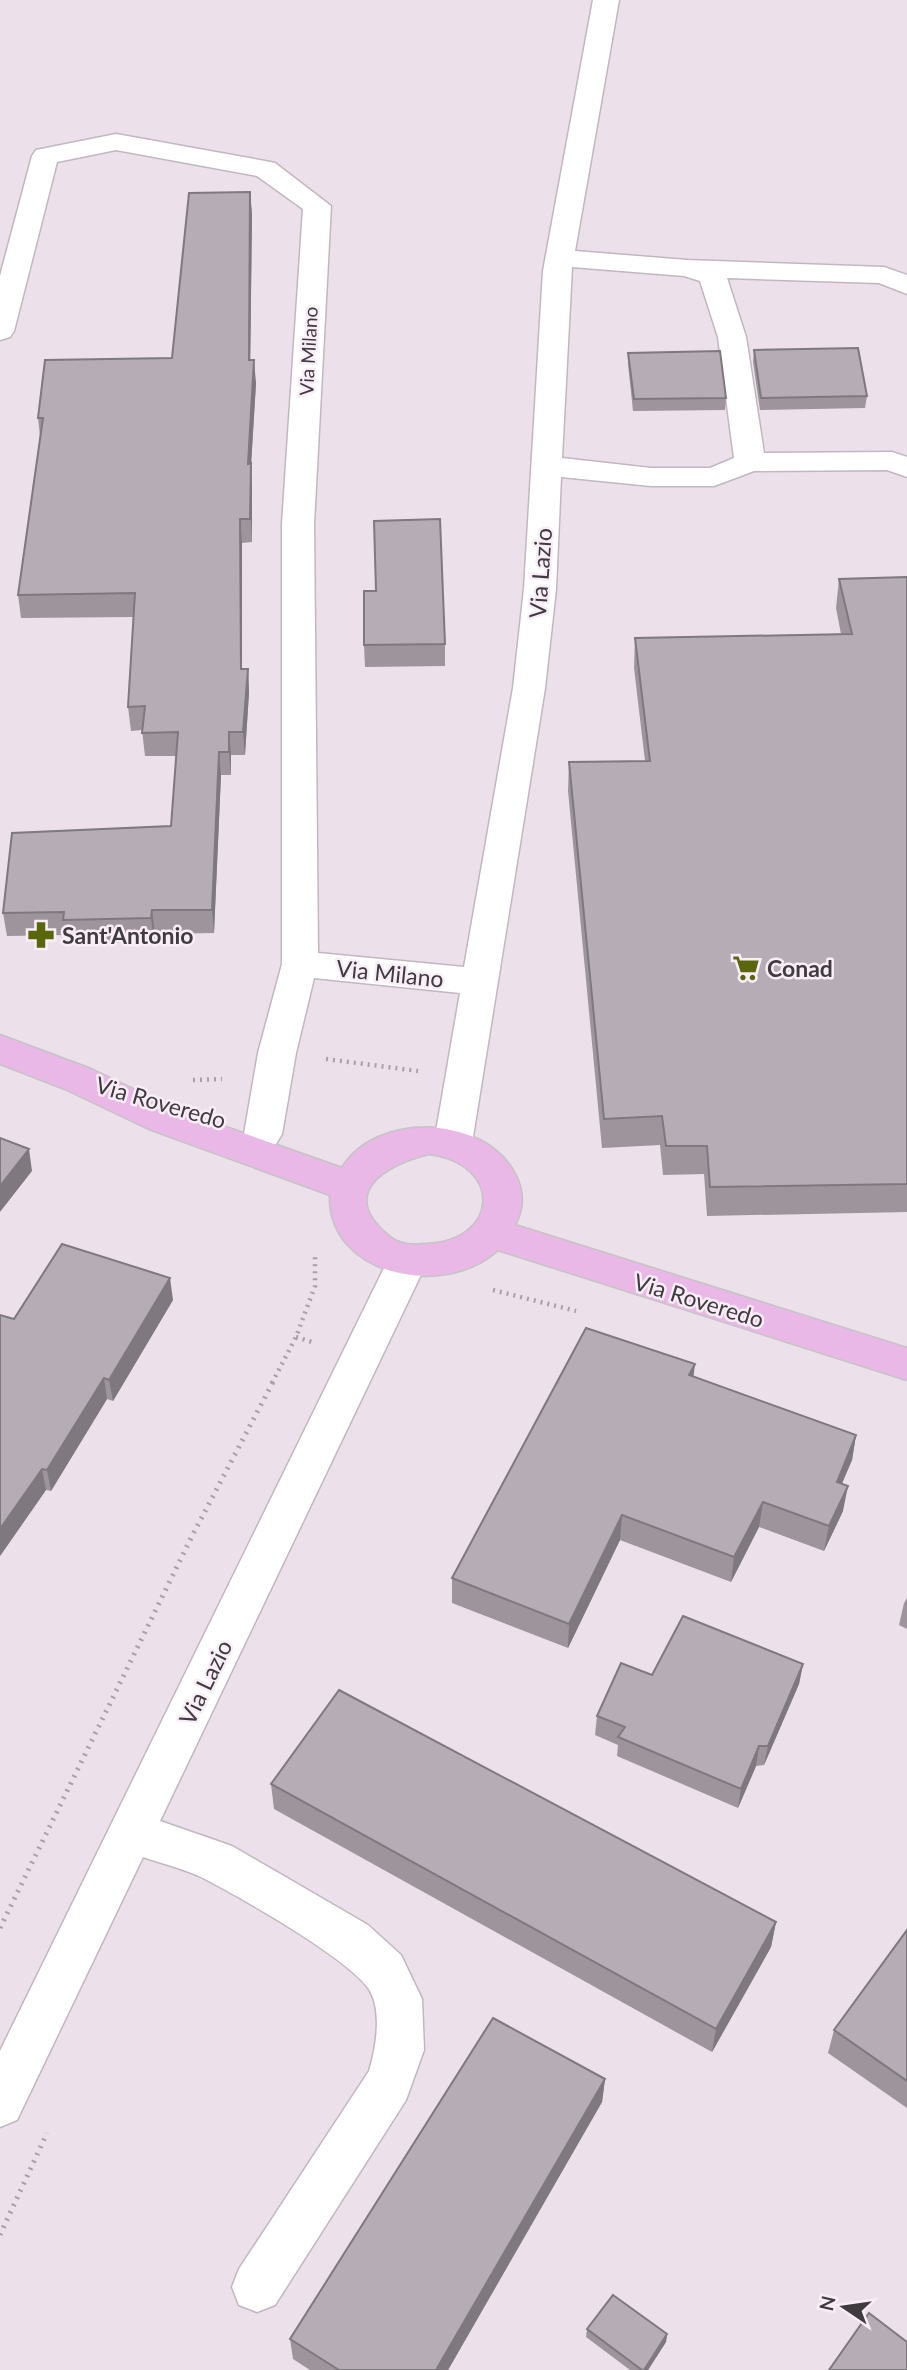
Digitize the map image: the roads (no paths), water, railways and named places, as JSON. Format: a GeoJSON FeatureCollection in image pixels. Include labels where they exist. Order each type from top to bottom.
{"type":"FeatureCollection","features":[{"type":"Feature","properties":{"kind":"main road","name":"Via Roveredo"},"geometry":{"type":"LineString","coordinates":[[0,1049],[78,1079],[162,1119],[356,1175]]}},
{"type":"Feature","properties":{"kind":"main road","name":"Via Roveredo"},"geometry":{"type":"LineString","coordinates":[[78,1079],[172,1102],[264,1134],[356,1175]]}},
{"type":"Feature","properties":{"kind":"main road"},"geometry":{"type":"LineString","coordinates":[[429,1140],[453,1143],[490,1164],[501,1181],[505,1199],[501,1216],[492,1233],[476,1247],[455,1256],[432,1261],[408,1260],[385,1252],[366,1240],[352,1223],[347,1205],[356,1175],[381,1150],[404,1142],[429,1140]]}},
{"type":"Feature","properties":{"kind":"main road","name":"Via Roveredo"},"geometry":{"type":"LineString","coordinates":[[492,1233],[907,1364]]}},
{"type":"Feature","properties":{"kind":"street","name":"Via Lazio"},"geometry":{"type":"LineString","coordinates":[[453,1143],[529,688],[540,589],[559,258],[606,0]]}},
{"type":"Feature","properties":{"kind":"street","name":"Via Milano"},"geometry":{"type":"LineString","coordinates":[[0,331],[45,156],[116,142],[238,164],[265,169],[317,206],[298,524],[300,964],[277,1054],[264,1134]]}},
{"type":"Feature","properties":{"kind":"street"},"geometry":{"type":"LineString","coordinates":[[559,258],[687,268],[884,275],[907,286]]}},
{"type":"Feature","properties":{"kind":"street"},"geometry":{"type":"LineString","coordinates":[[687,268],[712,276],[732,337],[750,462]]}},
{"type":"Feature","properties":{"kind":"street"},"geometry":{"type":"LineString","coordinates":[[547,466],[651,477],[714,477],[750,462],[892,461],[907,468]]}},
{"type":"Feature","properties":{"kind":"street","name":"Via Milano"},"geometry":{"type":"LineString","coordinates":[[300,964],[479,982]]}},
{"type":"Feature","properties":{"kind":"street","name":"Via Lazio"},"geometry":{"type":"LineString","coordinates":[[0,2103],[408,1260]]}},
{"type":"Feature","properties":{"kind":"street"},"geometry":{"type":"LineString","coordinates":[[132,1832],[216,1861],[351,1941],[384,1971],[398,1999],[400,2050],[389,2083],[257,2287]]}},
{"type":"Feature","properties":{"kind":"place","name":"Sant'Antonio"},"geometry":{"type":"Point","coordinates":[41,935]}},
{"type":"Feature","properties":{"kind":"place","name":"Conad"},"geometry":{"type":"Point","coordinates":[746,968]}}]}
